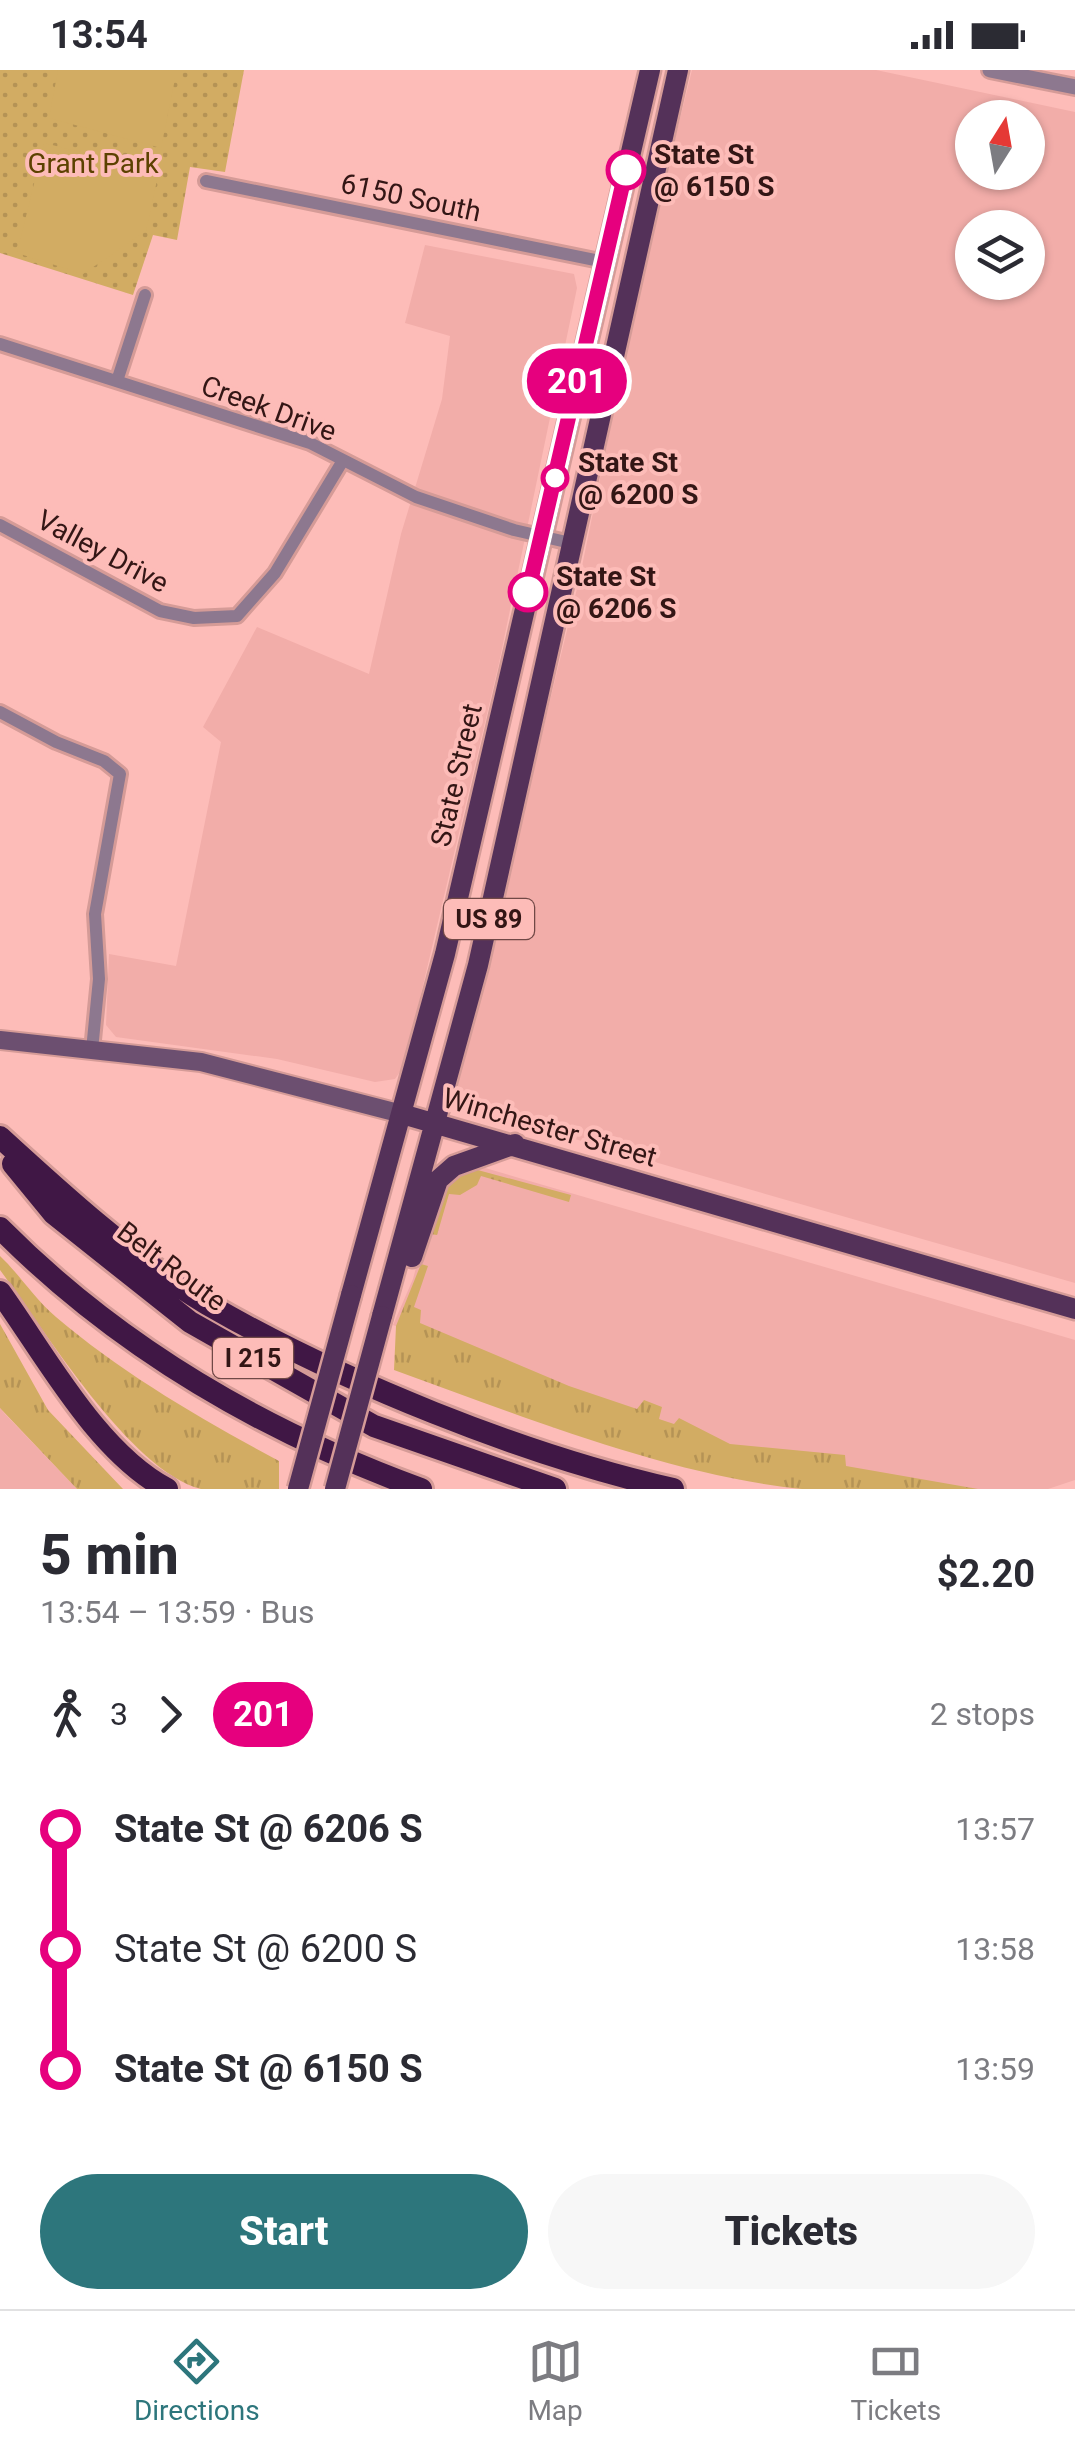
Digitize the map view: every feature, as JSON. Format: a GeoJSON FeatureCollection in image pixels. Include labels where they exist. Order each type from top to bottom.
{"type":"FeatureCollection","features":[{"type":"Feature","properties":{"kind":"highway"},"geometry":{"type":"LineString","coordinates":[[0,1137],[72,1203],[205,1303],[387,1394],[619,1477],[673,1489]]}},
{"type":"Feature","properties":{"kind":"highway","name":"Belt Route"},"geometry":{"type":"LineString","coordinates":[[0,1149],[54,1214],[190,1322],[374,1426],[555,1489]]}},
{"type":"Feature","properties":{"kind":"highway","name":"I 215"},"geometry":{"type":"LineString","coordinates":[[0,1228],[91,1308],[168,1364],[263,1422],[421,1489]]}},
{"type":"Feature","properties":{"kind":"highway"},"geometry":{"type":"LineString","coordinates":[[0,1292],[108,1442],[142,1476],[166,1489]]}},
{"type":"Feature","properties":{"kind":"main road","name":"State Street"},"geometry":{"type":"LineString","coordinates":[[298,1489],[444,954],[650,70]]}},
{"type":"Feature","properties":{"kind":"main road","name":"US 89"},"geometry":{"type":"LineString","coordinates":[[336,1489],[478,965],[678,70]]}},
{"type":"Feature","properties":{"kind":"main road","name":"Winchester Street"},"geometry":{"type":"LineString","coordinates":[[6,1041],[252,1071],[1075,1309]]}},
{"type":"Feature","properties":{"kind":"main road"},"geometry":{"type":"LineString","coordinates":[[382,1316],[407,1272],[438,1180],[450,1168],[515,1144]]}},
{"type":"Feature","properties":{"kind":"street"},"geometry":{"type":"LineString","coordinates":[[990,70],[1075,86]]}},
{"type":"Feature","properties":{"kind":"street","name":"6150 South"},"geometry":{"type":"LineString","coordinates":[[206,180],[604,262]]}},
{"type":"Feature","properties":{"kind":"street"},"geometry":{"type":"LineString","coordinates":[[116,382],[145,294]]}},
{"type":"Feature","properties":{"kind":"street","name":"Creek Drive"},"geometry":{"type":"LineString","coordinates":[[0,344],[310,443],[416,497],[540,537],[575,544]]}},
{"type":"Feature","properties":{"kind":"street","name":"Valley Drive"},"geometry":{"type":"LineString","coordinates":[[0,524],[160,611],[194,618],[237,616],[275,572],[342,462]]}},
{"type":"Feature","properties":{"kind":"street"},"geometry":{"type":"LineString","coordinates":[[0,712],[56,742],[104,761],[120,774],[95,914],[100,968],[92,1050]]}},
{"type":"Feature","properties":{"kind":"shaded area"},"geometry":{"type":"Polygon","coordinates":[[[692,70],[876,70],[1018,100],[955,100],[955,190],[1045,190],[1045,106],[1075,112],[1075,1283],[453,1104],[580,576],[642,273],[692,70]]]}},
{"type":"Feature","properties":{"kind":"shaded area"},"geometry":{"type":"Polygon","coordinates":[[[425,245],[574,274],[577,288],[499,663],[404,1066],[395,1079],[375,1082],[277,1059],[116,1037],[106,1025],[109,954],[176,966],[221,742],[203,727],[257,627],[369,674],[401,534],[442,399],[450,336],[405,323],[425,245]]]}},
{"type":"Feature","properties":{"kind":"shaded area"},"geometry":{"type":"Polygon","coordinates":[[[475,1165],[1075,1340],[1075,1480],[1048,1489],[956,1489],[731,1448],[393,1325],[413,1279],[434,1200],[475,1165]]]}},
{"type":"Feature","properties":{"kind":"shaded area"},"geometry":{"type":"Polygon","coordinates":[[[0,1408],[5,1414],[77,1489],[0,1489],[0,1408]]]}},
{"type":"Feature","properties":{"kind":"green space","name":"Grant Park"},"geometry":{"type":"Polygon","coordinates":[[[0,70],[244,70],[225,172],[190,167],[177,240],[153,235],[133,295],[0,253],[0,70]]]}},
{"type":"Feature","properties":{"kind":"green space"},"geometry":{"type":"Polygon","coordinates":[[[58,70],[168,70],[175,79],[161,148],[49,118],[58,70]]]}},
{"type":"Feature","properties":{"kind":"green space"},"geometry":{"type":"Polygon","coordinates":[[[44,143],[159,171],[146,231],[83,274],[17,253],[44,143]]]}},
{"type":"Feature","properties":{"kind":"green space"},"geometry":{"type":"Polygon","coordinates":[[[474,1169],[571,1195],[569,1202],[481,1176],[477,1185],[460,1195],[449,1194],[437,1235],[430,1234],[438,1202],[447,1186],[474,1169]]]}},
{"type":"Feature","properties":{"kind":"green space"},"geometry":{"type":"Polygon","coordinates":[[[0,1256],[48,1309],[108,1358],[279,1461],[279,1489],[201,1489],[174,1477],[146,1455],[90,1395],[64,1360],[0,1270],[0,1256]]]}},
{"type":"Feature","properties":{"kind":"green space"},"geometry":{"type":"Polygon","coordinates":[[[421,1264],[428,1266],[414,1307],[421,1310],[420,1323],[569,1386],[637,1409],[644,1400],[662,1407],[659,1419],[674,1424],[679,1418],[730,1444],[845,1455],[846,1466],[978,1489],[802,1489],[752,1482],[648,1458],[394,1370],[396,1326],[421,1264]]]}},
{"type":"Feature","properties":{"kind":"green space"},"geometry":{"type":"Polygon","coordinates":[[[0,1324],[48,1410],[123,1489],[77,1489],[0,1408],[0,1324]]]}},
{"type":"Feature","properties":{"kind":"bus line","name":"201"},"geometry":{"type":"LineString","coordinates":[[528,592],[626,170]]}},
{"type":"Feature","properties":{"kind":"place","name":"State St @ 6150 S"},"geometry":{"type":"Point","coordinates":[626,170]}},
{"type":"Feature","properties":{"kind":"place","name":"State St @ 6200 S"},"geometry":{"type":"Point","coordinates":[555,478]}},
{"type":"Feature","properties":{"kind":"place","name":"State St @ 6206 S"},"geometry":{"type":"Point","coordinates":[528,592]}}]}
